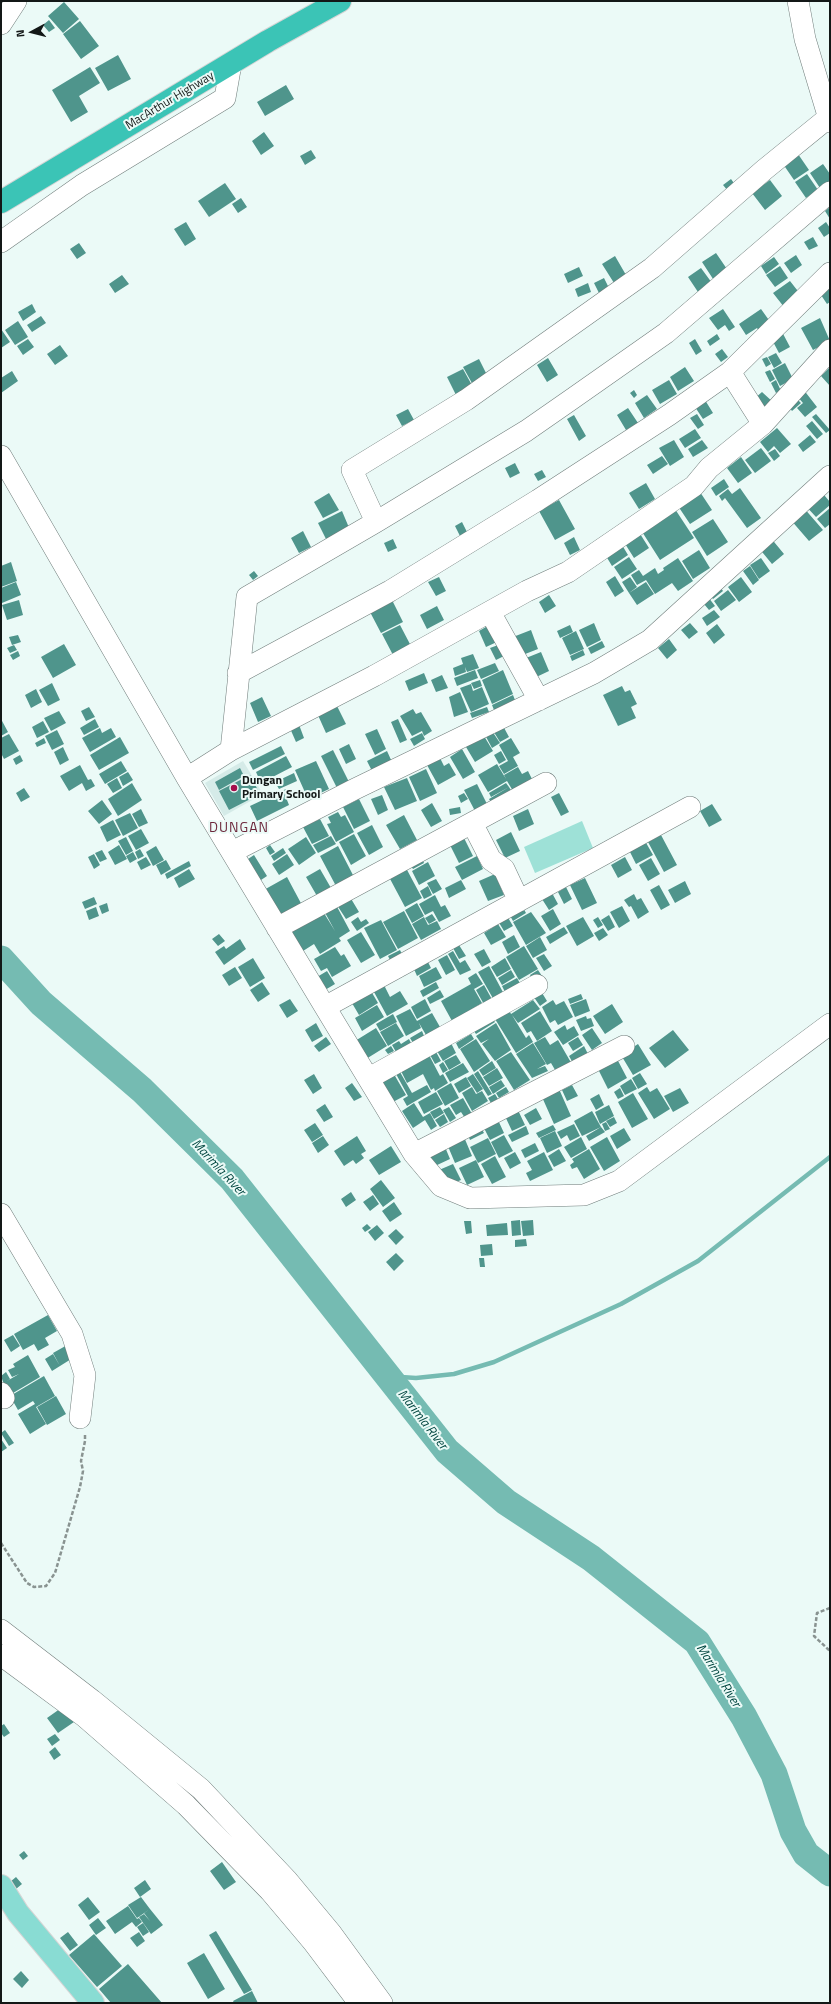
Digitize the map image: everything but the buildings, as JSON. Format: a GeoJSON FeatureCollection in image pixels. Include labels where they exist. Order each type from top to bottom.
{"type":"FeatureCollection","features":[{"type":"Feature","properties":{"kind":"highway","name":"MacArthur Highway"},"geometry":{"type":"LineString","coordinates":[[1,202],[340,1]]}},
{"type":"Feature","properties":{"kind":"main road"},"geometry":{"type":"LineString","coordinates":[[1,1886],[18,1913],[93,2003]]}},
{"type":"Feature","properties":{"kind":"street"},"geometry":{"type":"LineString","coordinates":[[1,24],[16,1]]}},
{"type":"Feature","properties":{"kind":"street"},"geometry":{"type":"LineString","coordinates":[[376,522],[352,470],[466,400],[652,268],[764,170],[829,120],[805,39],[798,1]]}},
{"type":"Feature","properties":{"kind":"street"},"geometry":{"type":"LineString","coordinates":[[1,242],[82,185],[225,98],[232,64]]}},
{"type":"Feature","properties":{"kind":"street"},"geometry":{"type":"LineString","coordinates":[[231,750],[247,597],[376,522],[526,431],[666,333],[830,192]]}},
{"type":"Feature","properties":{"kind":"street"},"geometry":{"type":"LineString","coordinates":[[238,673],[390,591],[532,504],[668,415],[730,372],[830,273]]}},
{"type":"Feature","properties":{"kind":"street"},"geometry":{"type":"LineString","coordinates":[[187,778],[231,750],[374,676],[490,612],[568,572],[694,486],[709,468],[763,424],[830,350]]}},
{"type":"Feature","properties":{"kind":"street"},"geometry":{"type":"LineString","coordinates":[[730,372],[763,424]]}},
{"type":"Feature","properties":{"kind":"street"},"geometry":{"type":"LineString","coordinates":[[1,456],[187,778],[277,928],[414,1154],[441,1186],[470,1198],[584,1195],[618,1181],[830,1024]]}},
{"type":"Feature","properties":{"kind":"street"},"geometry":{"type":"LineString","coordinates":[[232,852],[355,789],[594,673],[650,640],[830,476]]}},
{"type":"Feature","properties":{"kind":"street"},"geometry":{"type":"LineString","coordinates":[[490,612],[539,700]]}},
{"type":"Feature","properties":{"kind":"street"},"geometry":{"type":"LineString","coordinates":[[277,928],[546,783]]}},
{"type":"Feature","properties":{"kind":"street"},"geometry":{"type":"LineString","coordinates":[[325,1007],[690,807]]}},
{"type":"Feature","properties":{"kind":"street"},"geometry":{"type":"LineString","coordinates":[[472,823],[490,860],[504,869],[519,901]]}},
{"type":"Feature","properties":{"kind":"street"},"geometry":{"type":"LineString","coordinates":[[369,1078],[537,985]]}},
{"type":"Feature","properties":{"kind":"street"},"geometry":{"type":"LineString","coordinates":[[414,1154],[624,1046]]}},
{"type":"Feature","properties":{"kind":"street"},"geometry":{"type":"LineString","coordinates":[[1,1214],[72,1334],[86,1374],[80,1418]]}},
{"type":"Feature","properties":{"kind":"street"},"geometry":{"type":"LineString","coordinates":[[1,1630],[92,1700],[201,1789],[287,1880],[331,1933],[382,2003]]}},
{"type":"Feature","properties":{"kind":"street"},"geometry":{"type":"LineString","coordinates":[[1,1655],[85,1717],[186,1805],[270,1892],[313,1942],[359,2003]]}},
{"type":"Feature","properties":{"kind":"path"},"geometry":{"type":"LineString","coordinates":[[1,1543],[27,1583],[34,1587],[46,1586],[55,1573],[80,1487],[83,1471],[81,1461],[85,1441],[85,1430],[80,1418]]}},
{"type":"Feature","properties":{"kind":"path"},"geometry":{"type":"LineString","coordinates":[[830,1608],[817,1613],[814,1636],[830,1651]]}},
{"type":"Feature","properties":{"kind":"shaded area","name":"Dungan Primary School"},"geometry":{"type":"Polygon","coordinates":[[[243,761],[263,794],[224,816],[205,783],[243,761]]]}},
{"type":"Feature","properties":{"kind":"shaded area"},"geometry":{"type":"Polygon","coordinates":[[[582,821],[593,848],[535,873],[524,847],[582,821]]]}},
{"type":"Feature","properties":{"kind":"waterway","name":"Marimla River"},"geometry":{"type":"LineString","coordinates":[[1,959],[41,1003],[142,1090],[232,1179],[447,1451],[506,1502],[591,1558],[697,1642],[744,1717],[774,1774],[793,1831],[806,1854],[830,1873]]}},
{"type":"Feature","properties":{"kind":"waterway"},"geometry":{"type":"LineString","coordinates":[[386,1376],[416,1378],[454,1374],[494,1362],[621,1304],[698,1261],[830,1157]]}},
{"type":"Feature","properties":{"kind":"place","name":"Dungan Primary School"},"geometry":{"type":"Point","coordinates":[234,788]}},
{"type":"Feature","properties":{"kind":"district","name":"DUNGAN"},"geometry":{"type":"Point","coordinates":[239,829]}}]}
